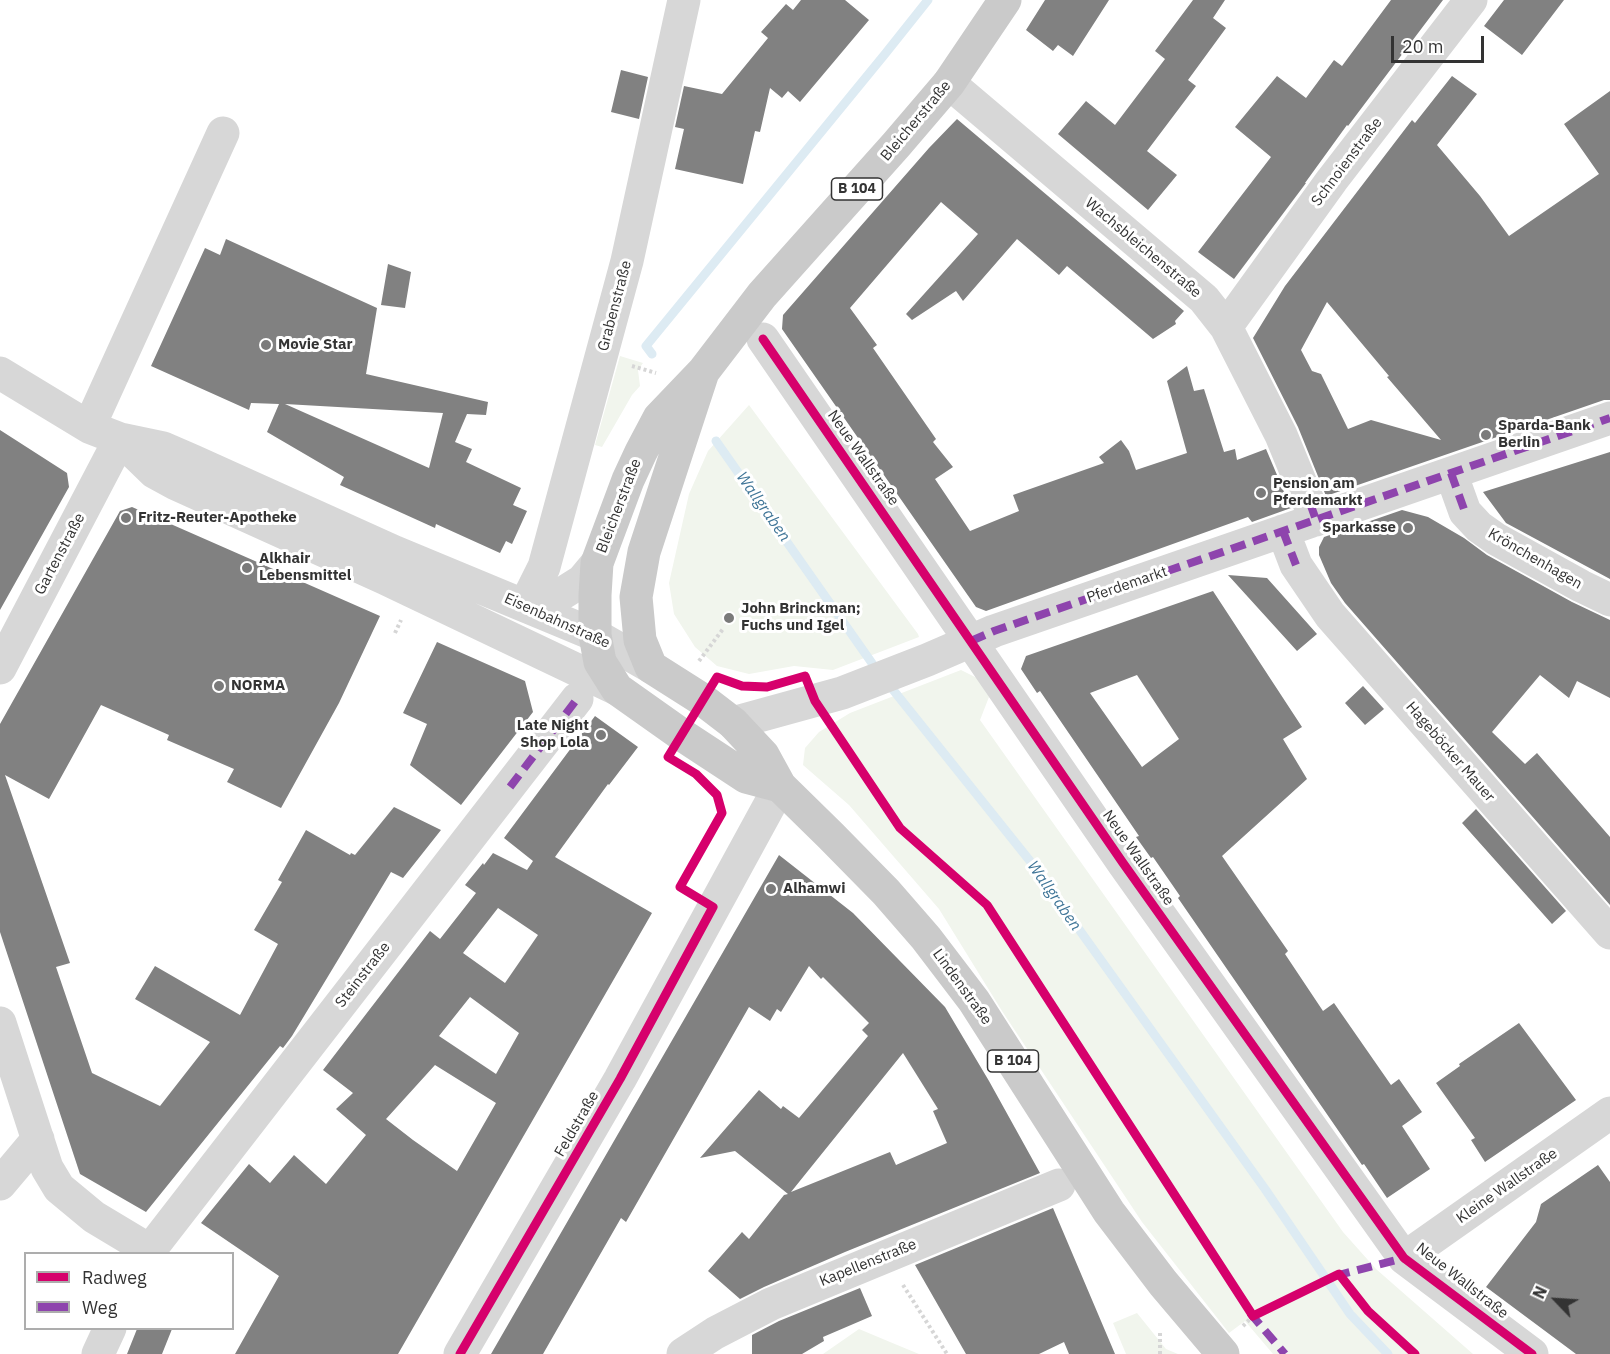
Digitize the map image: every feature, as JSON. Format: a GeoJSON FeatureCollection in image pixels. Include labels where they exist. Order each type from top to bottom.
{"type":"FeatureCollection","features":[{"type":"Feature","properties":{"kind":"main road","name":"Bleicherstraße"},"geometry":{"type":"LineString","coordinates":[[610,661],[595,595],[597,563],[628,480],[659,418],[702,372],[762,295],[949,83],[1005,0]]}},
{"type":"Feature","properties":{"kind":"main road","name":"Bleicherstraße"},"geometry":{"type":"LineString","coordinates":[[610,661],[636,597],[644,552],[702,372]]}},
{"type":"Feature","properties":{"kind":"main road","name":"Eisenbahnstraße"},"geometry":{"type":"LineString","coordinates":[[610,661],[617,689],[746,777],[780,786]]}},
{"type":"Feature","properties":{"kind":"main road","name":"Eisenbahnstraße"},"geometry":{"type":"LineString","coordinates":[[610,661],[703,700],[733,723],[763,755],[780,786]]}},
{"type":"Feature","properties":{"kind":"main road","name":"Lindenstraße"},"geometry":{"type":"LineString","coordinates":[[780,786],[886,892],[926,938],[974,1001],[1109,1212],[1163,1283],[1223,1354]]}},
{"type":"Feature","properties":{"kind":"street","name":"Grabenstraße"},"geometry":{"type":"LineString","coordinates":[[531,608],[627,261],[684,0]]}},
{"type":"Feature","properties":{"kind":"street","name":"Schnoienstraße"},"geometry":{"type":"LineString","coordinates":[[1226,327],[1332,180],[1471,0]]}},
{"type":"Feature","properties":{"kind":"street","name":"Wachsbleichenstraße"},"geometry":{"type":"LineString","coordinates":[[949,83],[1204,299],[1226,327],[1281,435],[1313,511]]}},
{"type":"Feature","properties":{"kind":"street"},"geometry":{"type":"LineString","coordinates":[[89,427],[223,133]]}},
{"type":"Feature","properties":{"kind":"street","name":"Neue Wallstraße"},"geometry":{"type":"LineString","coordinates":[[763,339],[1123,863],[1404,1258],[1532,1354]]}},
{"type":"Feature","properties":{"kind":"street","name":"Eisenbahnstraße"},"geometry":{"type":"LineString","coordinates":[[0,373],[89,427],[120,439],[163,448],[395,552],[531,608],[610,661]]}},
{"type":"Feature","properties":{"kind":"street","name":"Pferdemarkt"},"geometry":{"type":"LineString","coordinates":[[971,641],[1283,531],[1313,511],[1451,473],[1610,418]]}},
{"type":"Feature","properties":{"kind":"street","name":"Eisenbahnstraße"},"geometry":{"type":"LineString","coordinates":[[120,439],[153,472],[176,484],[384,578],[610,661]]}},
{"type":"Feature","properties":{"kind":"street","name":"Gartenstraße"},"geometry":{"type":"LineString","coordinates":[[0,668],[120,439]]}},
{"type":"Feature","properties":{"kind":"street","name":"Krönchenhagen"},"geometry":{"type":"LineString","coordinates":[[1451,473],[1465,512],[1479,527],[1496,539],[1610,600]]}},
{"type":"Feature","properties":{"kind":"street","name":"Hageböcker Mauer"},"geometry":{"type":"LineString","coordinates":[[1283,531],[1296,565],[1330,615],[1610,933]]}},
{"type":"Feature","properties":{"kind":"street"},"geometry":{"type":"LineString","coordinates":[[531,608],[582,581],[597,563]]}},
{"type":"Feature","properties":{"kind":"street"},"geometry":{"type":"LineString","coordinates":[[733,723],[842,693],[971,641]]}},
{"type":"Feature","properties":{"kind":"street","name":"Steinstraße"},"geometry":{"type":"LineString","coordinates":[[148,1252],[610,661]]}},
{"type":"Feature","properties":{"kind":"street","name":"Feldstraße"},"geometry":{"type":"LineString","coordinates":[[460,1354],[620,1079],[780,786]]}},
{"type":"Feature","properties":{"kind":"street"},"geometry":{"type":"LineString","coordinates":[[0,1023],[47,1167],[59,1188],[94,1217],[148,1252]]}},
{"type":"Feature","properties":{"kind":"street","name":"Kleine Wallstraße"},"geometry":{"type":"LineString","coordinates":[[1404,1258],[1610,1113]]}},
{"type":"Feature","properties":{"kind":"street"},"geometry":{"type":"LineString","coordinates":[[0,1184],[38,1139]]}},
{"type":"Feature","properties":{"kind":"street","name":"Kapellenstraße"},"geometry":{"type":"LineString","coordinates":[[683,1354],[715,1333],[771,1304],[1059,1185]]}},
{"type":"Feature","properties":{"kind":"street"},"geometry":{"type":"LineString","coordinates":[[98,1354],[110,1330]]}},
{"type":"Feature","properties":{"kind":"path"},"geometry":{"type":"LineString","coordinates":[[696,664],[723,629]]}},
{"type":"Feature","properties":{"kind":"path"},"geometry":{"type":"LineString","coordinates":[[885,1256],[947,1354]]}},
{"type":"Feature","properties":{"kind":"path"},"geometry":{"type":"LineString","coordinates":[[1160,1331],[1160,1354]]}},
{"type":"Feature","properties":{"kind":"shaded area"},"geometry":{"type":"Polygon","coordinates":[[[620,356],[643,363],[638,370],[640,386],[632,395],[602,447],[595,445],[620,356]]]}},
{"type":"Feature","properties":{"kind":"shaded area"},"geometry":{"type":"Polygon","coordinates":[[[749,405],[919,637],[833,670],[794,666],[749,674],[717,666],[695,647],[674,614],[669,583],[689,494],[708,451],[749,405]]]}},
{"type":"Feature","properties":{"kind":"shaded area"},"geometry":{"type":"Polygon","coordinates":[[[961,670],[977,678],[989,697],[980,720],[1343,1232],[1376,1269],[1473,1354],[1273,1354],[1245,1321],[1229,1333],[1142,1222],[1002,1011],[939,909],[849,805],[803,765],[805,748],[819,732],[850,713],[961,670]]]}},
{"type":"Feature","properties":{"kind":"shaded area"},"geometry":{"type":"Polygon","coordinates":[[[1137,1313],[1166,1349],[1178,1354],[1126,1354],[1113,1323],[1137,1313]]]}},
{"type":"Feature","properties":{"kind":"shaded area"},"geometry":{"type":"Polygon","coordinates":[[[859,1329],[890,1342],[919,1354],[823,1354],[859,1329]]]}},
{"type":"Feature","properties":{"kind":"building"},"geometry":{"type":"Polygon","coordinates":[[[801,0],[845,0],[869,20],[800,102],[788,91],[782,98],[770,88],[760,132],[755,131],[743,184],[675,169],[684,129],[675,127],[684,86],[722,94],[768,38],[761,32],[786,4],[793,10],[801,0]]]}},
{"type":"Feature","properties":{"kind":"building"},"geometry":{"type":"Polygon","coordinates":[[[1045,0],[1109,0],[1073,56],[1058,45],[1053,51],[1026,30],[1045,0]]]}},
{"type":"Feature","properties":{"kind":"building"},"geometry":{"type":"Polygon","coordinates":[[[1193,0],[1225,0],[1213,18],[1226,28],[1188,80],[1196,86],[1147,151],[1177,175],[1148,210],[1058,134],[1086,101],[1115,125],[1165,59],[1155,51],[1193,0]]]}},
{"type":"Feature","properties":{"kind":"building"},"geometry":{"type":"Polygon","coordinates":[[[1391,0],[1443,0],[1347,125],[1234,279],[1198,252],[1271,157],[1235,127],[1277,76],[1306,98],[1334,60],[1342,66],[1391,0]]]}},
{"type":"Feature","properties":{"kind":"building"},"geometry":{"type":"Polygon","coordinates":[[[1504,0],[1564,0],[1522,55],[1484,26],[1504,0]]]}},
{"type":"Feature","properties":{"kind":"building"},"geometry":{"type":"Polygon","coordinates":[[[621,70],[648,77],[639,119],[611,112],[621,70]]]}},
{"type":"Feature","properties":{"kind":"building"},"geometry":{"type":"Polygon","coordinates":[[[1452,76],[1477,94],[1437,145],[1480,196],[1509,236],[1599,174],[1564,124],[1610,91],[1610,400],[1604,400],[1326,496],[1298,427],[1253,338],[1285,286],[1412,120],[1415,123],[1452,76]],[[1327,302],[1301,350],[1312,371],[1321,374],[1348,429],[1371,420],[1441,440],[1387,377],[1389,376],[1327,302]]]}},
{"type":"Feature","properties":{"kind":"building"},"geometry":{"type":"Polygon","coordinates":[[[957,119],[1184,311],[1175,321],[1176,324],[1153,339],[1067,266],[1059,275],[1017,239],[963,301],[956,291],[912,320],[906,314],[978,234],[941,202],[850,308],[877,345],[873,348],[936,439],[933,442],[953,467],[935,479],[970,531],[1019,511],[1013,495],[1104,463],[1099,457],[1121,440],[1129,451],[1136,470],[1187,453],[1167,381],[1187,366],[1194,391],[1204,389],[1224,452],[1235,449],[1237,460],[1266,449],[1291,508],[1252,522],[1248,517],[986,611],[976,607],[782,329],[783,315],[957,119]]]}},
{"type":"Feature","properties":{"kind":"building"},"geometry":{"type":"Polygon","coordinates":[[[226,239],[377,308],[366,374],[488,402],[486,415],[467,414],[455,442],[472,449],[466,462],[521,488],[513,505],[527,511],[512,544],[506,541],[500,553],[436,524],[435,528],[340,485],[344,477],[267,432],[279,404],[251,403],[249,410],[151,366],[205,248],[220,255],[226,239]],[[285,404],[429,468],[443,413],[285,404]]]}},
{"type":"Feature","properties":{"kind":"building"},"geometry":{"type":"Polygon","coordinates":[[[388,264],[411,272],[405,308],[381,305],[388,264]]]}},
{"type":"Feature","properties":{"kind":"building"},"geometry":{"type":"Polygon","coordinates":[[[0,430],[67,473],[69,487],[0,610],[0,430]]]}},
{"type":"Feature","properties":{"kind":"building"},"geometry":{"type":"Polygon","coordinates":[[[1610,452],[1610,579],[1506,523],[1483,492],[1610,452]]]}},
{"type":"Feature","properties":{"kind":"building"},"geometry":{"type":"Polygon","coordinates":[[[132,507],[380,616],[339,703],[281,808],[227,782],[234,769],[167,740],[169,735],[101,705],[49,799],[5,775],[70,963],[56,967],[92,1073],[160,1106],[210,1042],[135,999],[155,966],[240,1015],[278,944],[254,930],[282,882],[278,880],[306,830],[350,855],[351,853],[355,855],[394,807],[441,830],[403,878],[391,872],[292,1036],[283,1048],[280,1046],[146,1212],[80,1174],[0,932],[0,724],[120,511],[132,507]]]}},
{"type":"Feature","properties":{"kind":"building"},"geometry":{"type":"Polygon","coordinates":[[[1402,510],[1428,517],[1464,538],[1487,555],[1572,602],[1610,620],[1610,698],[1577,681],[1569,698],[1540,675],[1492,732],[1525,764],[1537,753],[1610,837],[1610,905],[1345,603],[1331,583],[1319,555],[1319,547],[1324,537],[1402,510]]]}},
{"type":"Feature","properties":{"kind":"building"},"geometry":{"type":"Polygon","coordinates":[[[1228,575],[1267,578],[1317,634],[1297,651],[1228,575]]]}},
{"type":"Feature","properties":{"kind":"building"},"geometry":{"type":"Polygon","coordinates":[[[1213,591],[1302,727],[1283,739],[1307,779],[1222,856],[1288,951],[1285,954],[1323,1011],[1334,1003],[1391,1085],[1399,1079],[1422,1112],[1402,1126],[1430,1169],[1387,1198],[1178,898],[1180,896],[1153,857],[1151,858],[1136,837],[1139,836],[1040,691],[1037,693],[1021,669],[1026,656],[1213,591]],[[1137,675],[1090,693],[1142,767],[1179,739],[1137,675]]]}},
{"type":"Feature","properties":{"kind":"building"},"geometry":{"type":"Polygon","coordinates":[[[437,642],[525,681],[533,712],[461,805],[410,765],[427,724],[403,713],[437,642]]]}},
{"type":"Feature","properties":{"kind":"building"},"geometry":{"type":"Polygon","coordinates":[[[1363,686],[1384,709],[1365,725],[1345,703],[1363,686]]]}},
{"type":"Feature","properties":{"kind":"building"},"geometry":{"type":"Polygon","coordinates":[[[595,716],[638,747],[555,857],[652,913],[398,1354],[235,1354],[279,1276],[201,1223],[249,1164],[270,1183],[294,1155],[326,1184],[366,1135],[336,1109],[353,1093],[323,1070],[430,931],[440,939],[476,893],[465,885],[493,853],[527,870],[533,861],[504,838],[595,716]],[[498,908],[463,953],[505,983],[538,935],[498,908]],[[470,997],[439,1036],[496,1074],[519,1033],[470,997]],[[435,1065],[386,1119],[457,1171],[496,1103],[435,1065]]]}},
{"type":"Feature","properties":{"kind":"building"},"geometry":{"type":"Polygon","coordinates":[[[1476,809],[1566,911],[1552,924],[1462,823],[1476,809]]]}},
{"type":"Feature","properties":{"kind":"building"},"geometry":{"type":"Polygon","coordinates":[[[779,855],[853,913],[945,1007],[1040,1173],[845,1252],[740,1299],[708,1271],[742,1232],[749,1239],[784,1195],[788,1194],[735,1151],[700,1158],[759,1090],[781,1109],[783,1106],[799,1118],[868,1036],[862,1030],[869,1023],[809,966],[781,1012],[777,1009],[770,1021],[749,1007],[626,1222],[621,1218],[543,1354],[491,1354],[779,855]],[[903,1053],[791,1192],[890,1152],[896,1165],[947,1143],[933,1111],[938,1109],[903,1053]]]}},
{"type":"Feature","properties":{"kind":"building"},"geometry":{"type":"Polygon","coordinates":[[[1519,1023],[1576,1100],[1485,1162],[1471,1140],[1475,1138],[1436,1083],[1460,1066],[1459,1064],[1519,1023]]]}},
{"type":"Feature","properties":{"kind":"building"},"geometry":{"type":"Polygon","coordinates":[[[1598,1165],[1610,1182],[1610,1354],[1576,1354],[1486,1287],[1536,1222],[1541,1204],[1598,1165]]]}},
{"type":"Feature","properties":{"kind":"building"},"geometry":{"type":"Polygon","coordinates":[[[1053,1208],[1115,1354],[1069,1354],[1064,1342],[1039,1354],[966,1354],[915,1265],[1053,1208]]]}},
{"type":"Feature","properties":{"kind":"building"},"geometry":{"type":"Polygon","coordinates":[[[860,1288],[872,1316],[823,1337],[824,1341],[802,1354],[752,1354],[752,1335],[779,1321],[860,1288]]]}},
{"type":"Feature","properties":{"kind":"building"},"geometry":{"type":"Polygon","coordinates":[[[137,1330],[172,1330],[162,1354],[127,1354],[137,1330]]]}},
{"type":"Feature","properties":{"kind":"waterway","name":"Wallgraben"},"geometry":{"type":"LineString","coordinates":[[652,354],[646,346],[928,0]]}},
{"type":"Feature","properties":{"kind":"waterway","name":"Wallgraben"},"geometry":{"type":"LineString","coordinates":[[716,441],[874,666],[1030,861],[1265,1189],[1350,1314],[1388,1354]]}},
{"type":"Feature","properties":{"kind":"marked path"},"geometry":{"type":"LineString","coordinates":[[971,641],[994,631],[1610,418]]}},
{"type":"Feature","properties":{"kind":"marked path"},"geometry":{"type":"LineString","coordinates":[[1451,473],[1465,512]]}},
{"type":"Feature","properties":{"kind":"marked path"},"geometry":{"type":"LineString","coordinates":[[1310,503],[1316,520]]}},
{"type":"Feature","properties":{"kind":"marked path"},"geometry":{"type":"LineString","coordinates":[[1283,531],[1296,565]]}},
{"type":"Feature","properties":{"kind":"marked path"},"geometry":{"type":"LineString","coordinates":[[510,787],[577,699]]}},
{"type":"Feature","properties":{"kind":"marked path"},"geometry":{"type":"LineString","coordinates":[[1335,1276],[1404,1258]]}},
{"type":"Feature","properties":{"kind":"marked path"},"geometry":{"type":"LineString","coordinates":[[1250,1313],[1285,1354]]}},
{"type":"Feature","properties":{"kind":"cycle path"},"geometry":{"type":"LineString","coordinates":[[763,339],[1123,863],[1404,1258],[1532,1354]]}},
{"type":"Feature","properties":{"kind":"cycle path"},"geometry":{"type":"LineString","coordinates":[[460,1354],[620,1079],[713,907],[680,887],[722,813],[717,795],[696,774],[668,757],[717,677],[742,686],[767,687],[805,676],[815,701],[900,828],[987,905],[1253,1316],[1339,1274],[1368,1311],[1415,1354]]}},
{"type":"Feature","properties":{"kind":"place","name":"Movie Star"},"geometry":{"type":"Point","coordinates":[266,345]}},
{"type":"Feature","properties":{"kind":"place","name":"Sparda-Bank Berlin"},"geometry":{"type":"Point","coordinates":[1486,435]}},
{"type":"Feature","properties":{"kind":"place","name":"Pension am Pferdemarkt"},"geometry":{"type":"Point","coordinates":[1261,493]}},
{"type":"Feature","properties":{"kind":"place","name":"Fritz-Reuter-Apotheke"},"geometry":{"type":"Point","coordinates":[126,518]}},
{"type":"Feature","properties":{"kind":"place","name":"Sparkasse"},"geometry":{"type":"Point","coordinates":[1408,528]}},
{"type":"Feature","properties":{"kind":"place","name":"Alkhair Lebensmittel"},"geometry":{"type":"Point","coordinates":[247,568]}},
{"type":"Feature","properties":{"kind":"place","name":"John Brinckman; Fuchs und Igel"},"geometry":{"type":"Point","coordinates":[729,618]}},
{"type":"Feature","properties":{"kind":"place","name":"NORMA"},"geometry":{"type":"Point","coordinates":[219,686]}},
{"type":"Feature","properties":{"kind":"place","name":"Late Night Shop Lola"},"geometry":{"type":"Point","coordinates":[601,735]}},
{"type":"Feature","properties":{"kind":"place","name":"Alhamwi"},"geometry":{"type":"Point","coordinates":[771,889]}}]}
